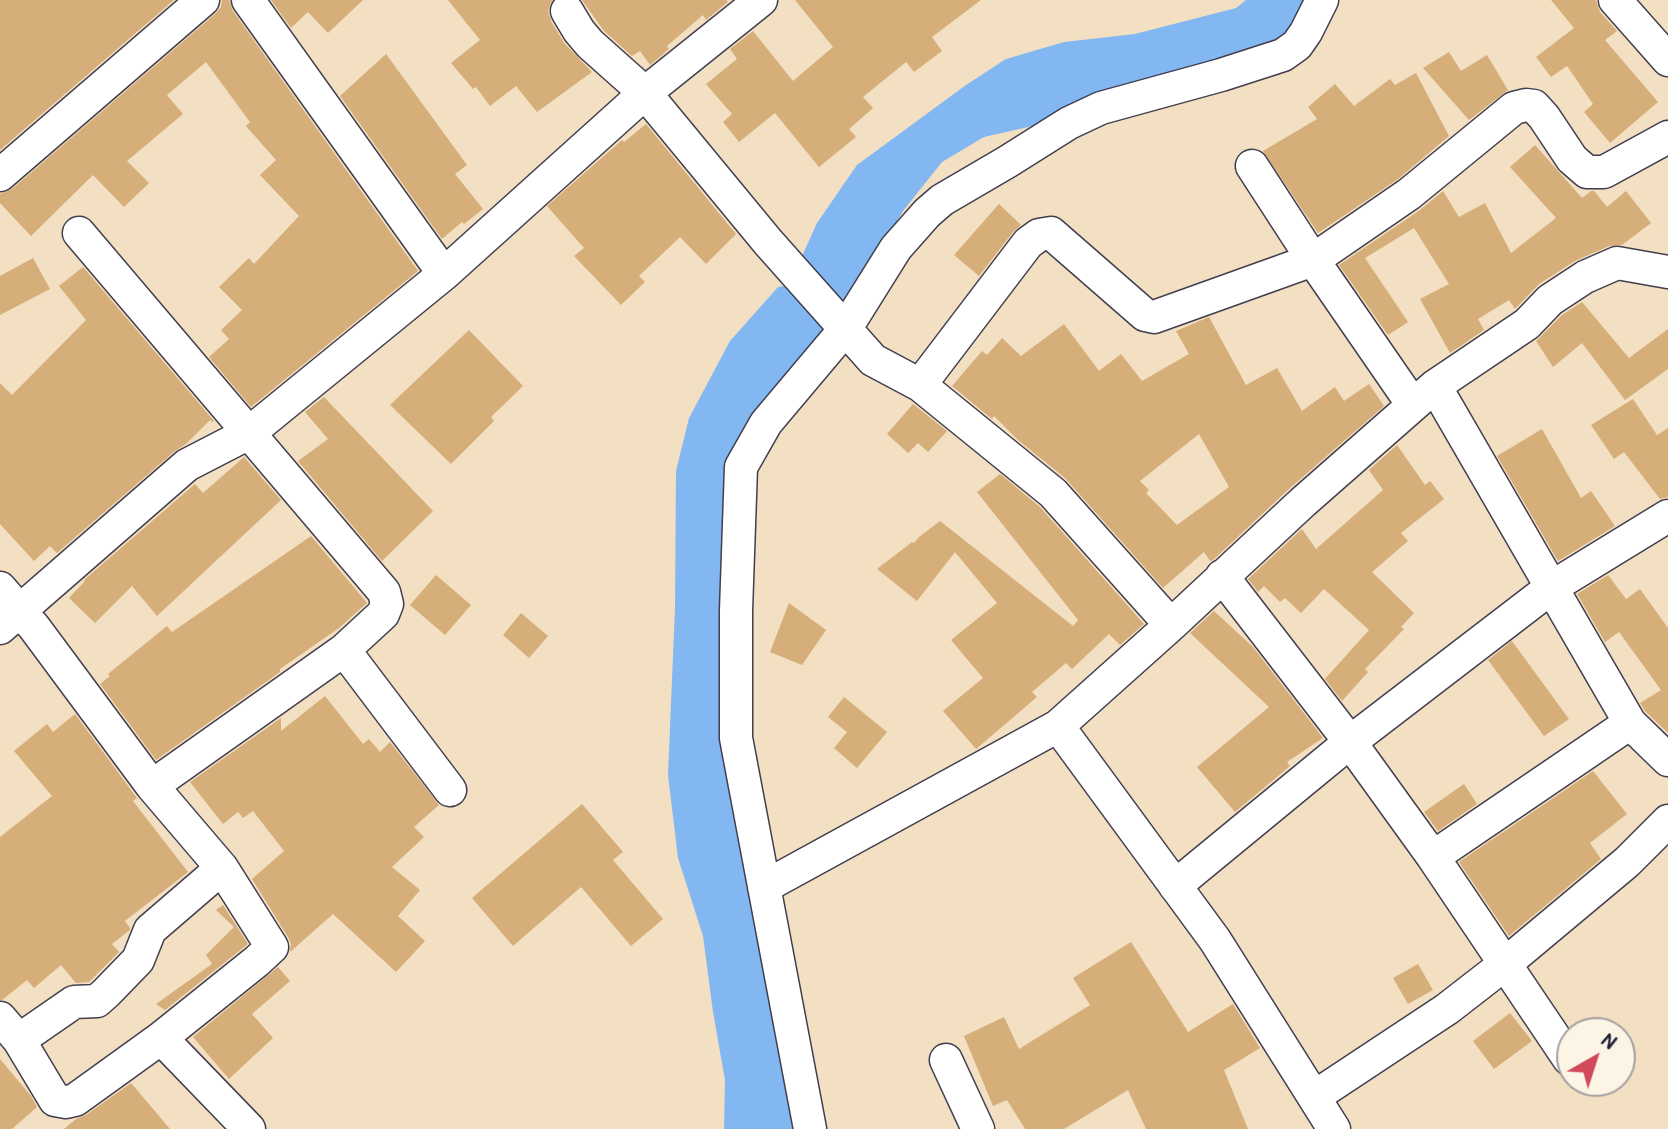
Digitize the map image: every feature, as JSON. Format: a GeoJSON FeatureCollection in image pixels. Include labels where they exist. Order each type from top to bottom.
{"type":"FeatureCollection","features":[{"type":"Feature","properties":{"kind":"street"},"geometry":{"type":"LineString","coordinates":[[0,175],[203,0]]}},
{"type":"Feature","properties":{"kind":"street"},"geometry":{"type":"LineString","coordinates":[[248,0],[444,274]]}},
{"type":"Feature","properties":{"kind":"street"},"geometry":{"type":"LineString","coordinates":[[222,868],[150,930],[138,960],[97,1001],[74,1002],[10,1029],[55,1100],[75,1100],[161,1038],[272,947],[222,868],[7,609],[187,465],[249,433],[444,274],[645,93],[761,0]]}},
{"type":"Feature","properties":{"kind":"street"},"geometry":{"type":"LineString","coordinates":[[810,1129],[736,738],[741,467],[766,423],[839,321],[896,248],[942,200],[1069,123],[1101,108],[1283,55],[1297,45],[1322,0]]}},
{"type":"Feature","properties":{"kind":"street"},"geometry":{"type":"LineString","coordinates":[[1615,0],[1668,60]]}},
{"type":"Feature","properties":{"kind":"street"},"geometry":{"type":"LineString","coordinates":[[567,11],[590,44],[645,93],[768,242],[873,360],[920,385],[1053,493],[1171,625]]}},
{"type":"Feature","properties":{"kind":"street"},"geometry":{"type":"LineString","coordinates":[[920,385],[1028,243],[1039,235],[1051,233],[1145,315],[1154,317],[1313,260],[1409,194],[1514,108],[1534,106],[1572,159],[1587,172],[1604,172],[1668,137]]}},
{"type":"Feature","properties":{"kind":"street"},"geometry":{"type":"LineString","coordinates":[[1252,166],[1313,260],[1424,395],[1552,587],[1630,723],[1668,760]]}},
{"type":"Feature","properties":{"kind":"street"},"geometry":{"type":"LineString","coordinates":[[79,233],[384,592],[387,604],[383,614],[344,650],[152,786]]}},
{"type":"Feature","properties":{"kind":"street"},"geometry":{"type":"LineString","coordinates":[[764,887],[1058,726],[1424,395],[1527,324],[1550,300],[1585,277],[1617,263],[1668,272]]}},
{"type":"Feature","properties":{"kind":"street"},"geometry":{"type":"LineString","coordinates":[[1175,886],[1350,742],[1552,587],[1668,516]]}},
{"type":"Feature","properties":{"kind":"street"},"geometry":{"type":"LineString","coordinates":[[1222,576],[1350,742],[1433,857],[1556,1040]]}},
{"type":"Feature","properties":{"kind":"street"},"geometry":{"type":"LineString","coordinates":[[344,650],[450,790]]}},
{"type":"Feature","properties":{"kind":"street"},"geometry":{"type":"LineString","coordinates":[[1433,857],[1630,723]]}},
{"type":"Feature","properties":{"kind":"street"},"geometry":{"type":"LineString","coordinates":[[1058,726],[1215,940],[1334,1129]]}},
{"type":"Feature","properties":{"kind":"street"},"geometry":{"type":"LineString","coordinates":[[1314,1097],[1447,1009],[1505,964],[1627,862],[1668,821]]}},
{"type":"Feature","properties":{"kind":"street"},"geometry":{"type":"LineString","coordinates":[[161,1038],[249,1129]]}},
{"type":"Feature","properties":{"kind":"street"},"geometry":{"type":"LineString","coordinates":[[946,1060],[978,1129]]}},
{"type":"Feature","properties":{"kind":"water"},"geometry":{"type":"Polygon","coordinates":[[[1246,0],[1309,0],[1282,42],[1046,123],[984,137],[942,162],[903,211],[754,465],[723,737],[795,1129],[724,1129],[725,1080],[703,936],[678,858],[668,775],[675,608],[676,471],[689,418],[730,341],[778,287],[789,285],[817,223],[857,165],[1006,59],[1064,42],[1135,34],[1236,8],[1246,0]]]}},
{"type":"Feature","properties":{"kind":"building"},"geometry":{"type":"Polygon","coordinates":[[[0,0],[174,0],[0,150],[0,0]]]}},
{"type":"Feature","properties":{"kind":"building"},"geometry":{"type":"Polygon","coordinates":[[[222,0],[229,0],[233,11],[418,271],[251,407],[209,357],[229,339],[221,330],[242,310],[219,287],[249,258],[254,264],[299,216],[260,175],[276,160],[246,126],[250,122],[206,62],[167,95],[183,114],[127,161],[149,183],[124,207],[93,175],[31,236],[0,203],[0,194],[12,189],[215,14],[222,0]]]}},
{"type":"Feature","properties":{"kind":"building"},"geometry":{"type":"Polygon","coordinates":[[[271,0],[363,0],[328,33],[308,12],[291,28],[271,0]]]}},
{"type":"Feature","properties":{"kind":"building"},"geometry":{"type":"Polygon","coordinates":[[[448,0],[552,0],[548,11],[551,21],[564,43],[592,72],[537,112],[516,86],[490,106],[451,63],[480,40],[448,0]]]}},
{"type":"Feature","properties":{"kind":"building"},"geometry":{"type":"Polygon","coordinates":[[[582,0],[728,2],[706,20],[703,15],[650,65],[640,51],[632,56],[604,31],[582,0]]]}},
{"type":"Feature","properties":{"kind":"building"},"geometry":{"type":"Polygon","coordinates":[[[795,0],[981,0],[932,37],[942,51],[914,72],[906,62],[863,97],[873,108],[849,129],[856,137],[819,167],[775,113],[739,142],[723,122],[732,114],[706,84],[737,59],[730,49],[753,31],[793,81],[833,47],[795,0]]]}},
{"type":"Feature","properties":{"kind":"building"},"geometry":{"type":"Polygon","coordinates":[[[1551,0],[1596,0],[1600,12],[1617,31],[1605,40],[1658,102],[1610,143],[1584,112],[1593,104],[1567,66],[1551,77],[1536,57],[1574,28],[1551,0]]]}},
{"type":"Feature","properties":{"kind":"building"},"geometry":{"type":"Polygon","coordinates":[[[1449,52],[1461,71],[1487,55],[1508,90],[1469,120],[1423,68],[1449,52]]]}},
{"type":"Feature","properties":{"kind":"building"},"geometry":{"type":"Polygon","coordinates":[[[386,54],[467,165],[455,174],[483,209],[442,239],[340,96],[386,54]]]}},
{"type":"Feature","properties":{"kind":"building"},"geometry":{"type":"Polygon","coordinates":[[[1416,73],[1449,136],[1398,179],[1318,233],[1263,151],[1317,119],[1308,107],[1335,84],[1354,106],[1390,79],[1395,85],[1416,73]]]}},
{"type":"Feature","properties":{"kind":"building"},"geometry":{"type":"Polygon","coordinates":[[[646,124],[736,234],[706,264],[680,237],[639,276],[645,282],[621,305],[574,256],[584,248],[547,206],[622,140],[624,142],[646,124]]]}},
{"type":"Feature","properties":{"kind":"building"},"geometry":{"type":"Polygon","coordinates":[[[1535,145],[1582,198],[1594,191],[1607,207],[1626,191],[1651,223],[1622,245],[1609,246],[1575,261],[1539,284],[1515,309],[1509,300],[1478,319],[1484,330],[1450,353],[1420,299],[1449,284],[1414,228],[1365,258],[1408,322],[1388,335],[1339,265],[1443,191],[1459,217],[1485,203],[1511,253],[1556,218],[1510,167],[1535,145]]]}},
{"type":"Feature","properties":{"kind":"building"},"geometry":{"type":"Polygon","coordinates":[[[999,204],[1021,225],[979,276],[954,255],[999,204]]]}},
{"type":"Feature","properties":{"kind":"building"},"geometry":{"type":"Polygon","coordinates":[[[33,258],[50,289],[0,315],[0,276],[33,258]]]}},
{"type":"Feature","properties":{"kind":"building"},"geometry":{"type":"Polygon","coordinates":[[[83,267],[214,421],[210,420],[57,553],[50,546],[34,561],[0,524],[0,383],[12,395],[86,320],[59,286],[83,267]]]}},
{"type":"Feature","properties":{"kind":"building"},"geometry":{"type":"Polygon","coordinates":[[[1582,302],[1629,358],[1668,329],[1668,369],[1625,400],[1582,343],[1553,367],[1536,341],[1562,315],[1582,302]]]}},
{"type":"Feature","properties":{"kind":"building"},"geometry":{"type":"Polygon","coordinates":[[[1209,317],[1246,385],[1277,368],[1302,411],[1335,387],[1344,401],[1369,384],[1384,406],[1213,560],[1210,561],[1204,552],[1163,588],[1065,478],[994,416],[992,419],[952,386],[982,351],[987,355],[1002,338],[1021,356],[1064,324],[1099,371],[1121,354],[1142,381],[1189,354],[1176,331],[1209,317]],[[1199,434],[1140,481],[1149,490],[1146,493],[1177,525],[1229,487],[1199,434]]]}},
{"type":"Feature","properties":{"kind":"building"},"geometry":{"type":"Polygon","coordinates":[[[469,330],[523,386],[491,417],[494,421],[451,464],[390,405],[469,330]]]}},
{"type":"Feature","properties":{"kind":"building"},"geometry":{"type":"Polygon","coordinates":[[[324,397],[433,511],[382,561],[298,461],[328,439],[305,412],[324,397]]]}},
{"type":"Feature","properties":{"kind":"building"},"geometry":{"type":"Polygon","coordinates":[[[1633,399],[1657,435],[1668,428],[1668,497],[1660,499],[1624,452],[1614,459],[1591,425],[1633,399]]]}},
{"type":"Feature","properties":{"kind":"building"},"geometry":{"type":"Polygon","coordinates":[[[913,404],[947,431],[928,452],[918,443],[908,453],[887,434],[913,404]]]}},
{"type":"Feature","properties":{"kind":"building"},"geometry":{"type":"Polygon","coordinates":[[[1542,429],[1581,498],[1591,491],[1615,526],[1558,561],[1497,456],[1542,429]]]}},
{"type":"Feature","properties":{"kind":"building"},"geometry":{"type":"Polygon","coordinates":[[[1397,445],[1425,485],[1430,481],[1444,499],[1401,533],[1408,541],[1372,572],[1414,613],[1401,627],[1404,629],[1365,669],[1368,672],[1342,701],[1325,679],[1369,630],[1324,589],[1301,613],[1285,598],[1280,602],[1264,586],[1258,592],[1248,579],[1302,529],[1316,549],[1383,490],[1369,470],[1397,445]]]}},
{"type":"Feature","properties":{"kind":"building"},"geometry":{"type":"Polygon","coordinates":[[[244,457],[281,500],[157,616],[132,586],[95,623],[69,598],[84,580],[195,484],[203,493],[244,457]]]}},
{"type":"Feature","properties":{"kind":"building"},"geometry":{"type":"Polygon","coordinates":[[[1000,474],[1040,507],[1144,624],[1120,645],[1109,634],[1072,669],[1066,663],[1032,692],[1037,697],[976,749],[943,711],[983,678],[951,640],[997,603],[955,552],[917,601],[877,569],[940,521],[1073,626],[1078,620],[977,492],[1000,474]]]}},
{"type":"Feature","properties":{"kind":"building"},"geometry":{"type":"Polygon","coordinates":[[[311,536],[367,603],[280,672],[156,760],[100,684],[167,626],[172,632],[311,536]]]}},
{"type":"Feature","properties":{"kind":"building"},"geometry":{"type":"Polygon","coordinates":[[[436,575],[471,605],[445,635],[410,605],[436,575]]]}},
{"type":"Feature","properties":{"kind":"building"},"geometry":{"type":"Polygon","coordinates":[[[1608,575],[1626,599],[1640,589],[1668,628],[1668,733],[1640,703],[1661,690],[1619,632],[1605,642],[1577,594],[1608,575]]]}},
{"type":"Feature","properties":{"kind":"building"},"geometry":{"type":"Polygon","coordinates":[[[789,603],[826,630],[802,665],[770,652],[789,603]]]}},
{"type":"Feature","properties":{"kind":"building"},"geometry":{"type":"Polygon","coordinates":[[[1214,611],[1253,647],[1323,738],[1287,762],[1290,766],[1235,812],[1197,767],[1269,707],[1190,633],[1214,611]]]}},
{"type":"Feature","properties":{"kind":"building"},"geometry":{"type":"Polygon","coordinates":[[[521,613],[548,636],[529,658],[503,635],[521,613]]]}},
{"type":"Feature","properties":{"kind":"building"},"geometry":{"type":"Polygon","coordinates":[[[1512,641],[1569,719],[1544,736],[1488,660],[1512,641]]]}},
{"type":"Feature","properties":{"kind":"building"},"geometry":{"type":"Polygon","coordinates":[[[325,696],[363,744],[369,739],[380,752],[390,742],[439,805],[414,827],[424,837],[392,867],[420,890],[398,916],[425,941],[396,972],[333,914],[290,952],[288,937],[252,879],[284,851],[253,811],[243,818],[238,812],[223,824],[190,782],[281,718],[281,731],[325,696]]]}},
{"type":"Feature","properties":{"kind":"building"},"geometry":{"type":"Polygon","coordinates":[[[844,697],[887,732],[857,768],[834,748],[847,732],[828,717],[844,697]]]}},
{"type":"Feature","properties":{"kind":"building"},"geometry":{"type":"Polygon","coordinates":[[[75,714],[137,798],[133,801],[188,872],[125,921],[130,930],[112,944],[119,952],[89,982],[76,983],[61,965],[34,988],[27,980],[0,1000],[0,837],[52,796],[14,751],[47,724],[53,732],[75,714]]]}},
{"type":"Feature","properties":{"kind":"building"},"geometry":{"type":"Polygon","coordinates":[[[1593,771],[1627,814],[1590,843],[1601,859],[1509,936],[1459,862],[1593,771]]]}},
{"type":"Feature","properties":{"kind":"building"},"geometry":{"type":"Polygon","coordinates":[[[1464,784],[1477,804],[1438,831],[1424,812],[1464,784]]]}},
{"type":"Feature","properties":{"kind":"building"},"geometry":{"type":"Polygon","coordinates":[[[582,804],[623,852],[613,860],[663,919],[631,946],[581,887],[513,946],[472,898],[582,804]]]}},
{"type":"Feature","properties":{"kind":"building"},"geometry":{"type":"Polygon","coordinates":[[[223,905],[248,944],[165,1010],[156,1004],[212,964],[206,955],[234,927],[216,910],[223,905]]]}},
{"type":"Feature","properties":{"kind":"building"},"geometry":{"type":"Polygon","coordinates":[[[1131,942],[1188,1032],[1233,1004],[1260,1048],[1224,1070],[1248,1129],[1146,1129],[1128,1090],[1064,1129],[1025,1129],[1007,1100],[993,1106],[964,1036],[1004,1017],[1019,1049],[1090,1005],[1073,978],[1131,942]]]}},
{"type":"Feature","properties":{"kind":"building"},"geometry":{"type":"Polygon","coordinates":[[[1418,964],[1433,990],[1408,1004],[1393,978],[1418,964]]]}},
{"type":"Feature","properties":{"kind":"building"},"geometry":{"type":"Polygon","coordinates":[[[278,967],[290,981],[252,1014],[273,1038],[229,1079],[193,1037],[278,967]]]}},
{"type":"Feature","properties":{"kind":"building"},"geometry":{"type":"Polygon","coordinates":[[[1510,1013],[1532,1041],[1494,1069],[1473,1041],[1510,1013]]]}},
{"type":"Feature","properties":{"kind":"building"},"geometry":{"type":"Polygon","coordinates":[[[0,1059],[37,1107],[12,1129],[0,1129],[0,1059]]]}},
{"type":"Feature","properties":{"kind":"building"},"geometry":{"type":"Polygon","coordinates":[[[131,1083],[170,1129],[64,1129],[76,1119],[131,1083]]]}}]}
